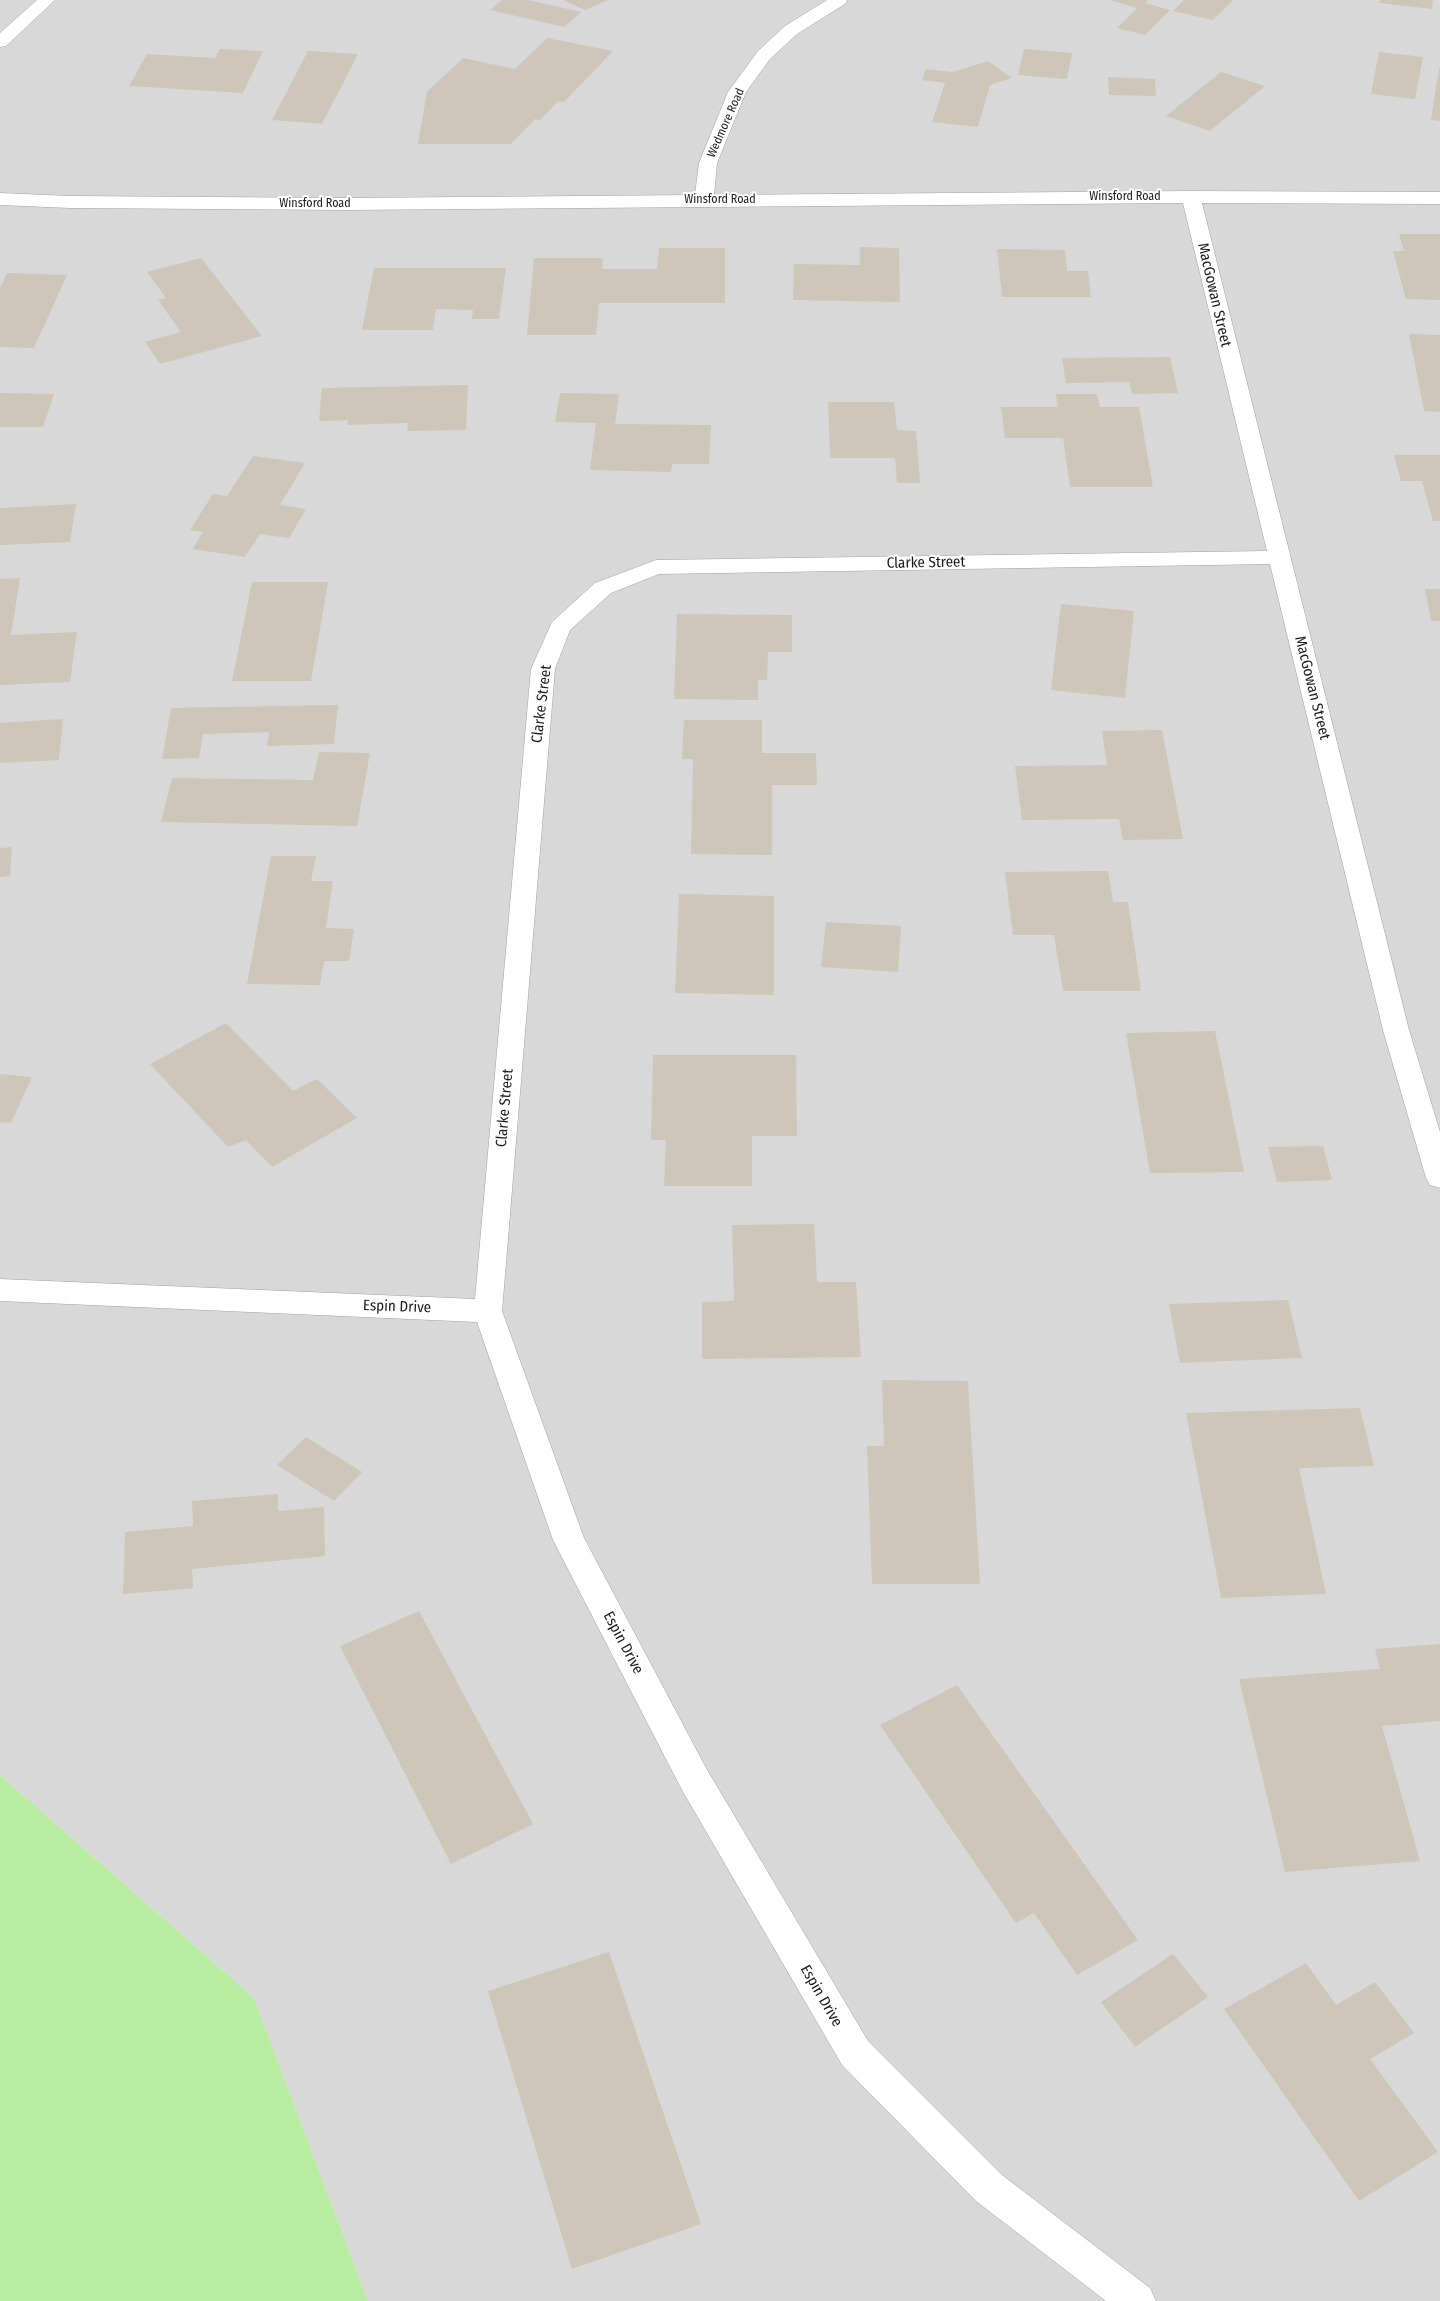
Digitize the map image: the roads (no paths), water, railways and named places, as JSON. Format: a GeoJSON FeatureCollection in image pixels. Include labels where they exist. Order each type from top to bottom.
{"type":"FeatureCollection","features":[{"type":"Feature","properties":{"kind":"street"},"geometry":{"type":"LineString","coordinates":[[0,42],[47,0]]}},
{"type":"Feature","properties":{"kind":"street","name":"Wedmore Road"},"geometry":{"type":"LineString","coordinates":[[704,200],[708,162],[738,92],[764,55],[791,30],[840,0]]}},
{"type":"Feature","properties":{"kind":"street","name":"Winsford Road"},"geometry":{"type":"LineString","coordinates":[[0,199],[70,202],[348,204],[1191,197],[1440,198]]}},
{"type":"Feature","properties":{"kind":"street","name":"MacGowan Street"},"geometry":{"type":"LineString","coordinates":[[1191,197],[1396,1030],[1440,1178]]}},
{"type":"Feature","properties":{"kind":"street","name":"Clarke Street"},"geometry":{"type":"LineString","coordinates":[[488,1311],[543,669],[560,627],[603,588],[656,567],[1279,557]]}},
{"type":"Feature","properties":{"kind":"street","name":"Espin Drive"},"geometry":{"type":"LineString","coordinates":[[0,1290],[488,1311],[569,1540],[694,1779],[855,2054],[989,2188],[1137,2301]]}}]}
